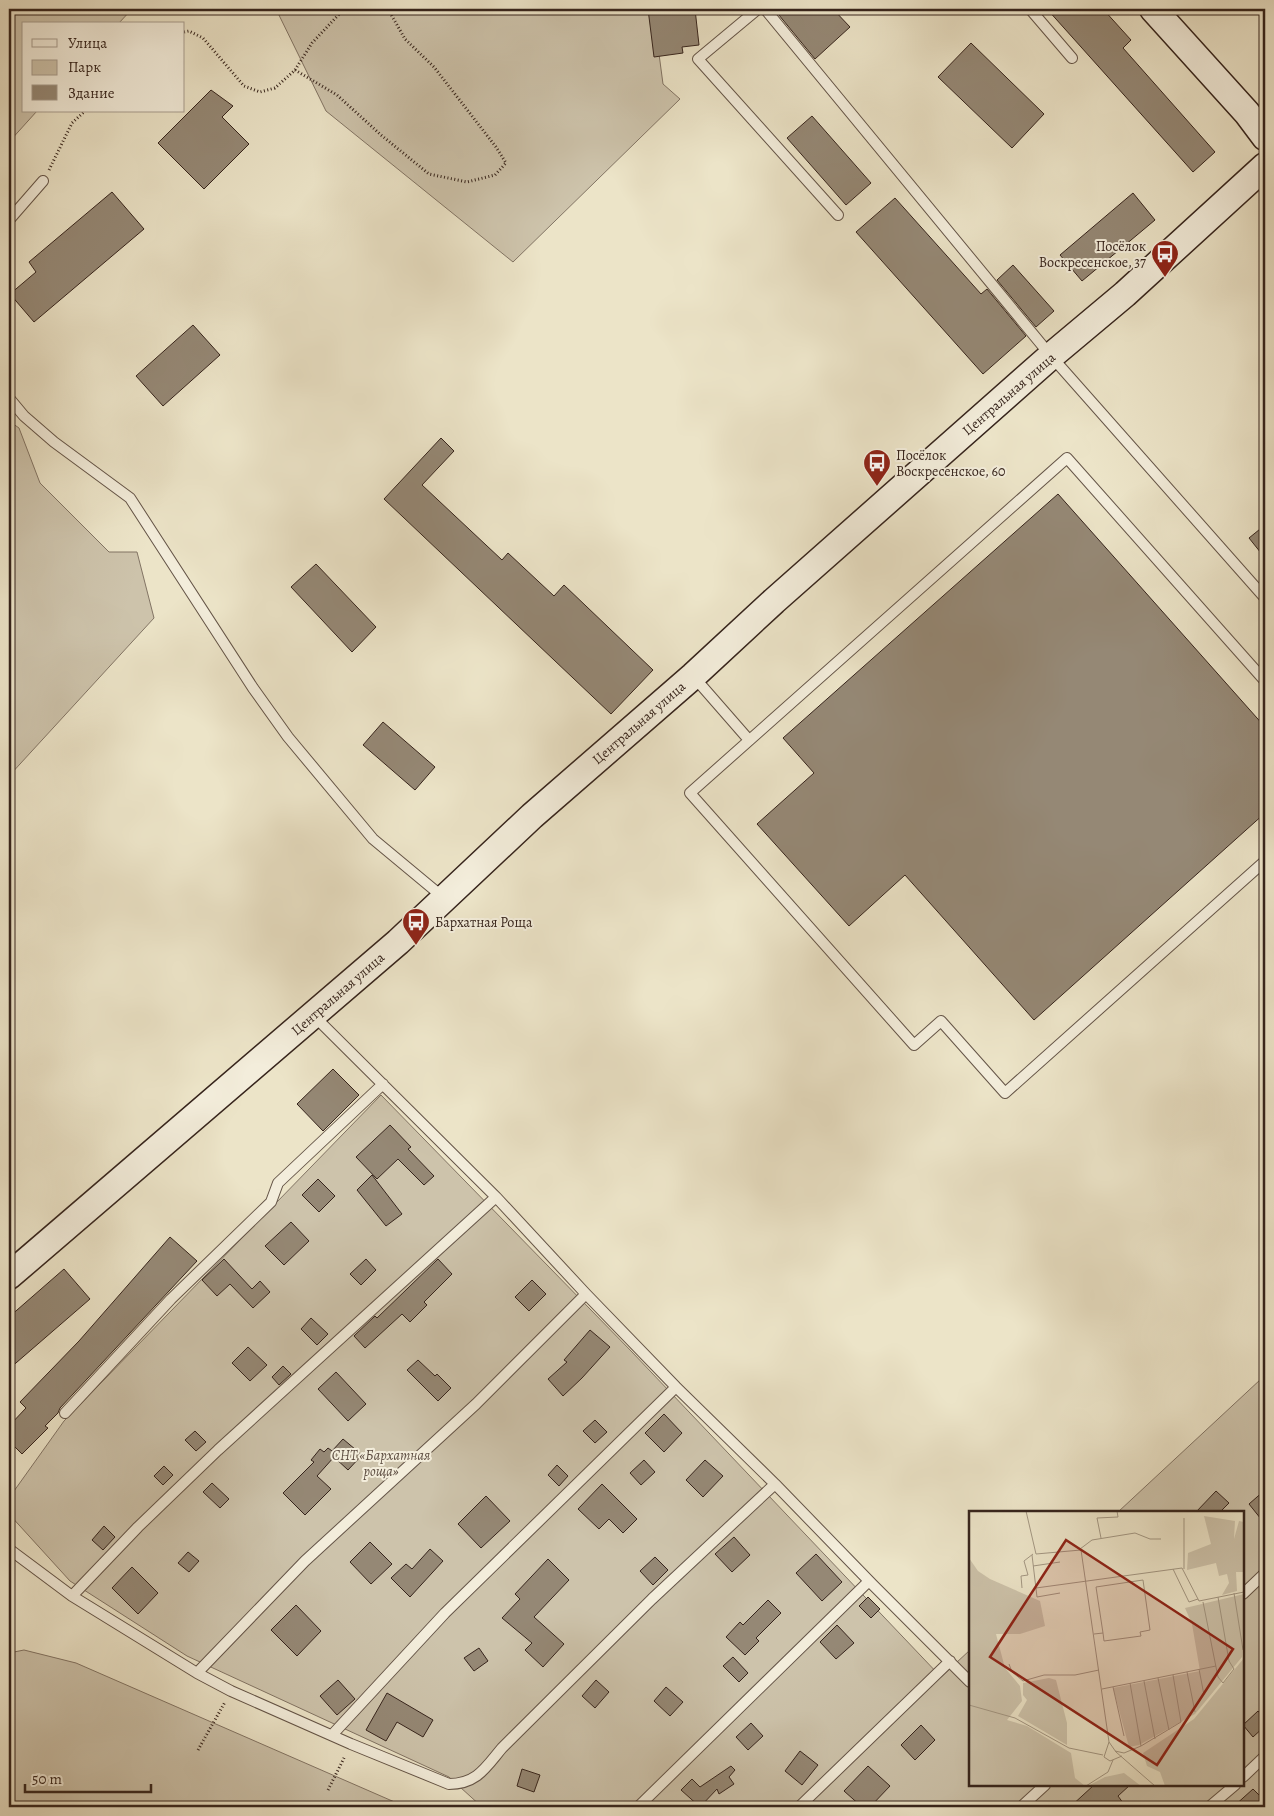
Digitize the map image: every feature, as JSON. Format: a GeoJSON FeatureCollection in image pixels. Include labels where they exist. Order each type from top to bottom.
{"type":"FeatureCollection","features":[{"type":"Feature","properties":{"kind":"main road"},"geometry":{"type":"LineString","coordinates":[[1153,9],[1247,113],[1265,136]]}},
{"type":"Feature","properties":{"kind":"main road","name":"Центральная улица"},"geometry":{"type":"LineString","coordinates":[[9,1276],[398,942],[532,816],[693,676],[781,595],[1052,356],[1125,294],[1265,166]]}},
{"type":"Feature","properties":{"kind":"lane"},"geometry":{"type":"LineString","coordinates":[[758,9],[698,59],[838,215]]}},
{"type":"Feature","properties":{"kind":"lane"},"geometry":{"type":"LineString","coordinates":[[764,9],[1052,356],[1265,598]]}},
{"type":"Feature","properties":{"kind":"lane"},"geometry":{"type":"LineString","coordinates":[[1030,9],[1072,58]]}},
{"type":"Feature","properties":{"kind":"lane"},"geometry":{"type":"LineString","coordinates":[[9,220],[43,181]]}},
{"type":"Feature","properties":{"kind":"lane"},"geometry":{"type":"LineString","coordinates":[[9,398],[24,416],[54,442],[130,498],[253,688],[288,737],[373,839],[444,898]]}},
{"type":"Feature","properties":{"kind":"lane"},"geometry":{"type":"LineString","coordinates":[[1265,681],[1067,458],[690,793],[914,1045],[941,1021],[1005,1093],[1265,861]]}},
{"type":"Feature","properties":{"kind":"lane"},"geometry":{"type":"LineString","coordinates":[[693,676],[749,740]]}},
{"type":"Feature","properties":{"kind":"lane"},"geometry":{"type":"LineString","coordinates":[[313,1015],[496,1198],[676,1387],[775,1484],[969,1681]]}},
{"type":"Feature","properties":{"kind":"lane"},"geometry":{"type":"LineString","coordinates":[[65,1413],[171,1299],[271,1202],[278,1183],[383,1084]]}},
{"type":"Feature","properties":{"kind":"lane"},"geometry":{"type":"LineString","coordinates":[[72,1596],[138,1527],[218,1450],[496,1198]]}},
{"type":"Feature","properties":{"kind":"lane"},"geometry":{"type":"LineString","coordinates":[[197,1673],[305,1561],[476,1404],[586,1294]]}},
{"type":"Feature","properties":{"kind":"lane"},"geometry":{"type":"LineString","coordinates":[[332,1736],[445,1613],[676,1387]]}},
{"type":"Feature","properties":{"kind":"lane"},"geometry":{"type":"LineString","coordinates":[[9,1549],[72,1596],[197,1673],[231,1691],[332,1736],[449,1784],[461,1784],[480,1775],[502,1748],[644,1606],[775,1484]]}},
{"type":"Feature","properties":{"kind":"lane"},"geometry":{"type":"LineString","coordinates":[[1244,1593],[1265,1572]]}},
{"type":"Feature","properties":{"kind":"lane"},"geometry":{"type":"LineString","coordinates":[[638,1807],[869,1581]]}},
{"type":"Feature","properties":{"kind":"lane"},"geometry":{"type":"LineString","coordinates":[[799,1807],[950,1662]]}},
{"type":"Feature","properties":{"kind":"lane"},"geometry":{"type":"LineString","coordinates":[[1244,1776],[1265,1756]]}},
{"type":"Feature","properties":{"kind":"lane"},"geometry":{"type":"LineString","coordinates":[[1021,1807],[1044,1786]]}},
{"type":"Feature","properties":{"kind":"lane"},"geometry":{"type":"LineString","coordinates":[[1209,1807],[1234,1786]]}},
{"type":"Feature","properties":{"kind":"path"},"geometry":{"type":"LineString","coordinates":[[185,32],[189,31],[203,38],[244,86],[260,92],[276,88],[295,70],[312,43],[344,9]]}},
{"type":"Feature","properties":{"kind":"path"},"geometry":{"type":"LineString","coordinates":[[295,70],[337,95],[381,135],[429,174],[467,182],[495,175],[506,163],[496,146],[434,67],[405,39],[388,9]]}},
{"type":"Feature","properties":{"kind":"path"},"geometry":{"type":"LineString","coordinates":[[43,181],[72,123],[84,112]]}},
{"type":"Feature","properties":{"kind":"path"},"geometry":{"type":"LineString","coordinates":[[198,1750],[231,1691]]}},
{"type":"Feature","properties":{"kind":"path"},"geometry":{"type":"LineString","coordinates":[[328,1790],[351,1744]]}},
{"type":"Feature","properties":{"kind":"green space"},"geometry":{"type":"Polygon","coordinates":[[[9,9],[132,9],[120,22],[22,22],[22,112],[36,112],[9,142],[9,9]]]}},
{"type":"Feature","properties":{"kind":"green space"},"geometry":{"type":"Polygon","coordinates":[[[276,9],[653,9],[663,84],[680,99],[513,262],[326,111],[276,9]]]}},
{"type":"Feature","properties":{"kind":"green space"},"geometry":{"type":"Polygon","coordinates":[[[9,421],[19,428],[40,483],[109,552],[137,552],[154,618],[9,776],[9,421]]]}},
{"type":"Feature","properties":{"kind":"green space","name":"СНТ «Бархатная роща»"},"geometry":{"type":"Polygon","coordinates":[[[381,1095],[632,1352],[941,1677],[969,1651],[969,1786],[1244,1786],[1244,1511],[1119,1511],[1261,1379],[1265,1372],[1265,1807],[482,1807],[449,1777],[187,1656],[70,1581],[9,1514],[9,1498],[64,1421],[381,1095]]]}},
{"type":"Feature","properties":{"kind":"green space"},"geometry":{"type":"Polygon","coordinates":[[[24,1650],[76,1663],[406,1807],[9,1807],[9,1653],[24,1650]]]}},
{"type":"Feature","properties":{"kind":"building"},"geometry":{"type":"Polygon","coordinates":[[[648,9],[695,9],[699,45],[682,47],[683,53],[654,57],[648,9]]]}},
{"type":"Feature","properties":{"kind":"building"},"geometry":{"type":"Polygon","coordinates":[[[774,9],[833,9],[850,27],[815,59],[774,9]]]}},
{"type":"Feature","properties":{"kind":"building"},"geometry":{"type":"Polygon","coordinates":[[[1047,9],[1103,9],[1131,40],[1123,48],[1215,152],[1193,172],[1047,9]]]}},
{"type":"Feature","properties":{"kind":"building"},"geometry":{"type":"Polygon","coordinates":[[[971,43],[1044,114],[1012,148],[938,77],[971,43]]]}},
{"type":"Feature","properties":{"kind":"building"},"geometry":{"type":"Polygon","coordinates":[[[211,90],[233,106],[222,117],[249,144],[204,189],[158,143],[211,90]]]}},
{"type":"Feature","properties":{"kind":"building"},"geometry":{"type":"Polygon","coordinates":[[[812,116],[871,183],[846,205],[787,138],[812,116]]]}},
{"type":"Feature","properties":{"kind":"building"},"geometry":{"type":"Polygon","coordinates":[[[112,192],[144,229],[34,322],[10,294],[36,272],[29,262],[112,192]]]}},
{"type":"Feature","properties":{"kind":"building"},"geometry":{"type":"Polygon","coordinates":[[[1133,193],[1155,220],[1082,281],[1060,255],[1133,193]]]}},
{"type":"Feature","properties":{"kind":"building"},"geometry":{"type":"Polygon","coordinates":[[[895,198],[981,294],[987,289],[1026,336],[983,374],[856,232],[895,198]]]}},
{"type":"Feature","properties":{"kind":"building"},"geometry":{"type":"Polygon","coordinates":[[[1013,265],[1054,311],[1036,327],[997,280],[1013,265]]]}},
{"type":"Feature","properties":{"kind":"building"},"geometry":{"type":"Polygon","coordinates":[[[193,325],[220,355],[163,406],[136,376],[193,325]]]}},
{"type":"Feature","properties":{"kind":"building"},"geometry":{"type":"Polygon","coordinates":[[[441,438],[454,451],[422,485],[502,560],[508,553],[554,596],[564,585],[653,670],[611,714],[384,499],[441,438]]]}},
{"type":"Feature","properties":{"kind":"building"},"geometry":{"type":"Polygon","coordinates":[[[1058,494],[1265,727],[1265,813],[1034,1020],[905,875],[849,926],[757,824],[814,773],[783,738],[1058,494]]]}},
{"type":"Feature","properties":{"kind":"building"},"geometry":{"type":"Polygon","coordinates":[[[1265,525],[1265,558],[1249,538],[1265,525]]]}},
{"type":"Feature","properties":{"kind":"building"},"geometry":{"type":"Polygon","coordinates":[[[316,564],[376,627],[352,652],[291,587],[316,564]]]}},
{"type":"Feature","properties":{"kind":"building"},"geometry":{"type":"Polygon","coordinates":[[[383,722],[435,767],[415,790],[363,745],[383,722]]]}},
{"type":"Feature","properties":{"kind":"building"},"geometry":{"type":"Polygon","coordinates":[[[333,1069],[359,1095],[323,1131],[297,1104],[333,1069]]]}},
{"type":"Feature","properties":{"kind":"building"},"geometry":{"type":"Polygon","coordinates":[[[390,1125],[411,1147],[408,1149],[434,1176],[424,1185],[398,1159],[377,1179],[356,1157],[390,1125]]]}},
{"type":"Feature","properties":{"kind":"building"},"geometry":{"type":"Polygon","coordinates":[[[372,1175],[402,1214],[386,1226],[357,1190],[372,1175]]]}},
{"type":"Feature","properties":{"kind":"building"},"geometry":{"type":"Polygon","coordinates":[[[318,1179],[335,1196],[319,1212],[302,1195],[318,1179]]]}},
{"type":"Feature","properties":{"kind":"building"},"geometry":{"type":"Polygon","coordinates":[[[291,1222],[309,1241],[284,1265],[265,1246],[291,1222]]]}},
{"type":"Feature","properties":{"kind":"building"},"geometry":{"type":"Polygon","coordinates":[[[170,1237],[197,1261],[60,1408],[58,1413],[45,1426],[48,1428],[22,1454],[9,1441],[9,1426],[26,1408],[20,1402],[79,1341],[170,1237]]]}},
{"type":"Feature","properties":{"kind":"building"},"geometry":{"type":"Polygon","coordinates":[[[224,1259],[252,1289],[260,1281],[270,1292],[253,1308],[230,1284],[217,1296],[202,1280],[224,1259]]]}},
{"type":"Feature","properties":{"kind":"building"},"geometry":{"type":"Polygon","coordinates":[[[366,1259],[376,1270],[361,1285],[350,1274],[366,1259]]]}},
{"type":"Feature","properties":{"kind":"building"},"geometry":{"type":"Polygon","coordinates":[[[438,1259],[452,1274],[424,1302],[427,1305],[410,1322],[402,1314],[365,1348],[354,1336],[375,1316],[377,1318],[438,1259]]]}},
{"type":"Feature","properties":{"kind":"building"},"geometry":{"type":"Polygon","coordinates":[[[64,1269],[90,1299],[9,1369],[9,1317],[64,1269]]]}},
{"type":"Feature","properties":{"kind":"building"},"geometry":{"type":"Polygon","coordinates":[[[532,1280],[546,1294],[529,1311],[515,1297],[532,1280]]]}},
{"type":"Feature","properties":{"kind":"building"},"geometry":{"type":"Polygon","coordinates":[[[311,1318],[328,1334],[317,1345],[301,1329],[311,1318]]]}},
{"type":"Feature","properties":{"kind":"building"},"geometry":{"type":"Polygon","coordinates":[[[590,1330],[610,1347],[563,1396],[548,1379],[567,1362],[564,1360],[590,1330]]]}},
{"type":"Feature","properties":{"kind":"building"},"geometry":{"type":"Polygon","coordinates":[[[248,1347],[267,1365],[250,1381],[232,1363],[248,1347]]]}},
{"type":"Feature","properties":{"kind":"building"},"geometry":{"type":"Polygon","coordinates":[[[418,1360],[435,1376],[437,1374],[451,1388],[438,1401],[407,1370],[418,1360]]]}},
{"type":"Feature","properties":{"kind":"building"},"geometry":{"type":"Polygon","coordinates":[[[283,1366],[291,1374],[279,1385],[272,1377],[283,1366]]]}},
{"type":"Feature","properties":{"kind":"building"},"geometry":{"type":"Polygon","coordinates":[[[336,1372],[366,1404],[348,1421],[318,1389],[336,1372]]]}},
{"type":"Feature","properties":{"kind":"building"},"geometry":{"type":"Polygon","coordinates":[[[664,1414],[682,1433],[664,1452],[645,1433],[664,1414]]]}},
{"type":"Feature","properties":{"kind":"building"},"geometry":{"type":"Polygon","coordinates":[[[595,1420],[607,1432],[595,1443],[583,1431],[595,1420]]]}},
{"type":"Feature","properties":{"kind":"building"},"geometry":{"type":"Polygon","coordinates":[[[195,1431],[206,1442],[196,1451],[185,1440],[195,1431]]]}},
{"type":"Feature","properties":{"kind":"building"},"geometry":{"type":"Polygon","coordinates":[[[343,1439],[362,1455],[348,1470],[334,1457],[317,1476],[331,1489],[305,1515],[283,1493],[314,1462],[311,1460],[320,1449],[324,1452],[328,1448],[332,1451],[343,1439]]]}},
{"type":"Feature","properties":{"kind":"building"},"geometry":{"type":"Polygon","coordinates":[[[644,1460],[655,1472],[641,1485],[630,1473],[644,1460]]]}},
{"type":"Feature","properties":{"kind":"building"},"geometry":{"type":"Polygon","coordinates":[[[705,1460],[723,1476],[703,1497],[686,1480],[705,1460]]]}},
{"type":"Feature","properties":{"kind":"building"},"geometry":{"type":"Polygon","coordinates":[[[557,1465],[568,1476],[559,1486],[548,1475],[557,1465]]]}},
{"type":"Feature","properties":{"kind":"building"},"geometry":{"type":"Polygon","coordinates":[[[164,1466],[173,1475],[163,1485],[154,1476],[164,1466]]]}},
{"type":"Feature","properties":{"kind":"building"},"geometry":{"type":"Polygon","coordinates":[[[212,1483],[229,1499],[220,1508],[203,1492],[212,1483]]]}},
{"type":"Feature","properties":{"kind":"building"},"geometry":{"type":"Polygon","coordinates":[[[602,1484],[637,1519],[623,1533],[609,1519],[599,1529],[578,1509],[602,1484]]]}},
{"type":"Feature","properties":{"kind":"building"},"geometry":{"type":"Polygon","coordinates":[[[1265,1490],[1265,1524],[1249,1504],[1265,1490]]]}},
{"type":"Feature","properties":{"kind":"building"},"geometry":{"type":"Polygon","coordinates":[[[1216,1491],[1229,1503],[1221,1511],[1197,1511],[1216,1491]]]}},
{"type":"Feature","properties":{"kind":"building"},"geometry":{"type":"Polygon","coordinates":[[[486,1496],[510,1521],[481,1548],[458,1524],[486,1496]]]}},
{"type":"Feature","properties":{"kind":"building"},"geometry":{"type":"Polygon","coordinates":[[[104,1526],[115,1537],[103,1550],[92,1540],[104,1526]]]}},
{"type":"Feature","properties":{"kind":"building"},"geometry":{"type":"Polygon","coordinates":[[[734,1537],[750,1555],[732,1572],[715,1554],[734,1537]]]}},
{"type":"Feature","properties":{"kind":"building"},"geometry":{"type":"Polygon","coordinates":[[[370,1542],[392,1564],[371,1584],[350,1562],[370,1542]]]}},
{"type":"Feature","properties":{"kind":"building"},"geometry":{"type":"Polygon","coordinates":[[[430,1549],[443,1561],[410,1597],[391,1578],[406,1564],[412,1569],[430,1549]]]}},
{"type":"Feature","properties":{"kind":"building"},"geometry":{"type":"Polygon","coordinates":[[[188,1552],[199,1561],[189,1572],[178,1563],[188,1552]]]}},
{"type":"Feature","properties":{"kind":"building"},"geometry":{"type":"Polygon","coordinates":[[[816,1554],[842,1582],[822,1601],[796,1573],[816,1554]]]}},
{"type":"Feature","properties":{"kind":"building"},"geometry":{"type":"Polygon","coordinates":[[[655,1557],[668,1570],[653,1585],[640,1571],[655,1557]]]}},
{"type":"Feature","properties":{"kind":"building"},"geometry":{"type":"Polygon","coordinates":[[[548,1559],[569,1580],[534,1617],[564,1644],[543,1667],[525,1650],[532,1643],[502,1618],[520,1599],[515,1594],[548,1559]]]}},
{"type":"Feature","properties":{"kind":"building"},"geometry":{"type":"Polygon","coordinates":[[[132,1567],[158,1593],[138,1614],[112,1588],[132,1567]]]}},
{"type":"Feature","properties":{"kind":"building"},"geometry":{"type":"Polygon","coordinates":[[[868,1597],[880,1609],[871,1618],[859,1606],[868,1597]]]}},
{"type":"Feature","properties":{"kind":"building"},"geometry":{"type":"Polygon","coordinates":[[[768,1600],[781,1613],[756,1638],[759,1641],[745,1655],[726,1637],[740,1622],[743,1625],[768,1600]]]}},
{"type":"Feature","properties":{"kind":"building"},"geometry":{"type":"Polygon","coordinates":[[[296,1605],[321,1631],[297,1656],[271,1630],[296,1605]]]}},
{"type":"Feature","properties":{"kind":"building"},"geometry":{"type":"Polygon","coordinates":[[[837,1625],[854,1643],[836,1659],[820,1642],[837,1625]]]}},
{"type":"Feature","properties":{"kind":"building"},"geometry":{"type":"Polygon","coordinates":[[[479,1648],[488,1661],[474,1671],[464,1658],[479,1648]]]}},
{"type":"Feature","properties":{"kind":"building"},"geometry":{"type":"Polygon","coordinates":[[[733,1657],[748,1673],[739,1682],[723,1666],[733,1657]]]}},
{"type":"Feature","properties":{"kind":"building"},"geometry":{"type":"Polygon","coordinates":[[[338,1680],[355,1699],[337,1715],[320,1696],[338,1680]]]}},
{"type":"Feature","properties":{"kind":"building"},"geometry":{"type":"Polygon","coordinates":[[[596,1680],[609,1692],[595,1708],[582,1696],[596,1680]]]}},
{"type":"Feature","properties":{"kind":"building"},"geometry":{"type":"Polygon","coordinates":[[[666,1687],[683,1702],[670,1716],[654,1701],[666,1687]]]}},
{"type":"Feature","properties":{"kind":"building"},"geometry":{"type":"Polygon","coordinates":[[[387,1693],[433,1720],[423,1737],[397,1722],[386,1741],[366,1730],[387,1693]]]}},
{"type":"Feature","properties":{"kind":"building"},"geometry":{"type":"Polygon","coordinates":[[[1258,1711],[1265,1719],[1265,1726],[1253,1737],[1244,1724],[1258,1711]]]}},
{"type":"Feature","properties":{"kind":"building"},"geometry":{"type":"Polygon","coordinates":[[[751,1723],[763,1736],[748,1750],[736,1737],[751,1723]]]}},
{"type":"Feature","properties":{"kind":"building"},"geometry":{"type":"Polygon","coordinates":[[[921,1725],[935,1740],[915,1760],[901,1745],[921,1725]]]}},
{"type":"Feature","properties":{"kind":"building"},"geometry":{"type":"Polygon","coordinates":[[[800,1751],[818,1765],[802,1785],[785,1771],[800,1751]]]}},
{"type":"Feature","properties":{"kind":"building"},"geometry":{"type":"Polygon","coordinates":[[[731,1766],[735,1770],[729,1777],[734,1784],[719,1794],[717,1789],[700,1807],[681,1790],[692,1779],[700,1787],[731,1766]]]}},
{"type":"Feature","properties":{"kind":"building"},"geometry":{"type":"Polygon","coordinates":[[[868,1766],[890,1786],[870,1807],[862,1807],[844,1791],[868,1766]]]}},
{"type":"Feature","properties":{"kind":"building"},"geometry":{"type":"Polygon","coordinates":[[[522,1769],[540,1775],[534,1792],[517,1786],[522,1769]]]}},
{"type":"Feature","properties":{"kind":"building"},"geometry":{"type":"Polygon","coordinates":[[[1093,1786],[1129,1786],[1118,1796],[1126,1807],[1070,1807],[1093,1786]]]}},
{"type":"Feature","properties":{"kind":"building"},"geometry":{"type":"Polygon","coordinates":[[[1253,1789],[1265,1801],[1265,1807],[1233,1807],[1253,1789]]]}},
{"type":"Feature","properties":{"kind":"place","name":"Посёлок Воскресенское, 37"},"geometry":{"type":"Point","coordinates":[1165,278]}},
{"type":"Feature","properties":{"kind":"place","name":"Посёлок Воскресенское, 60"},"geometry":{"type":"Point","coordinates":[877,487]}},
{"type":"Feature","properties":{"kind":"place","name":"Бархатная Роща"},"geometry":{"type":"Point","coordinates":[416,946]}}]}
